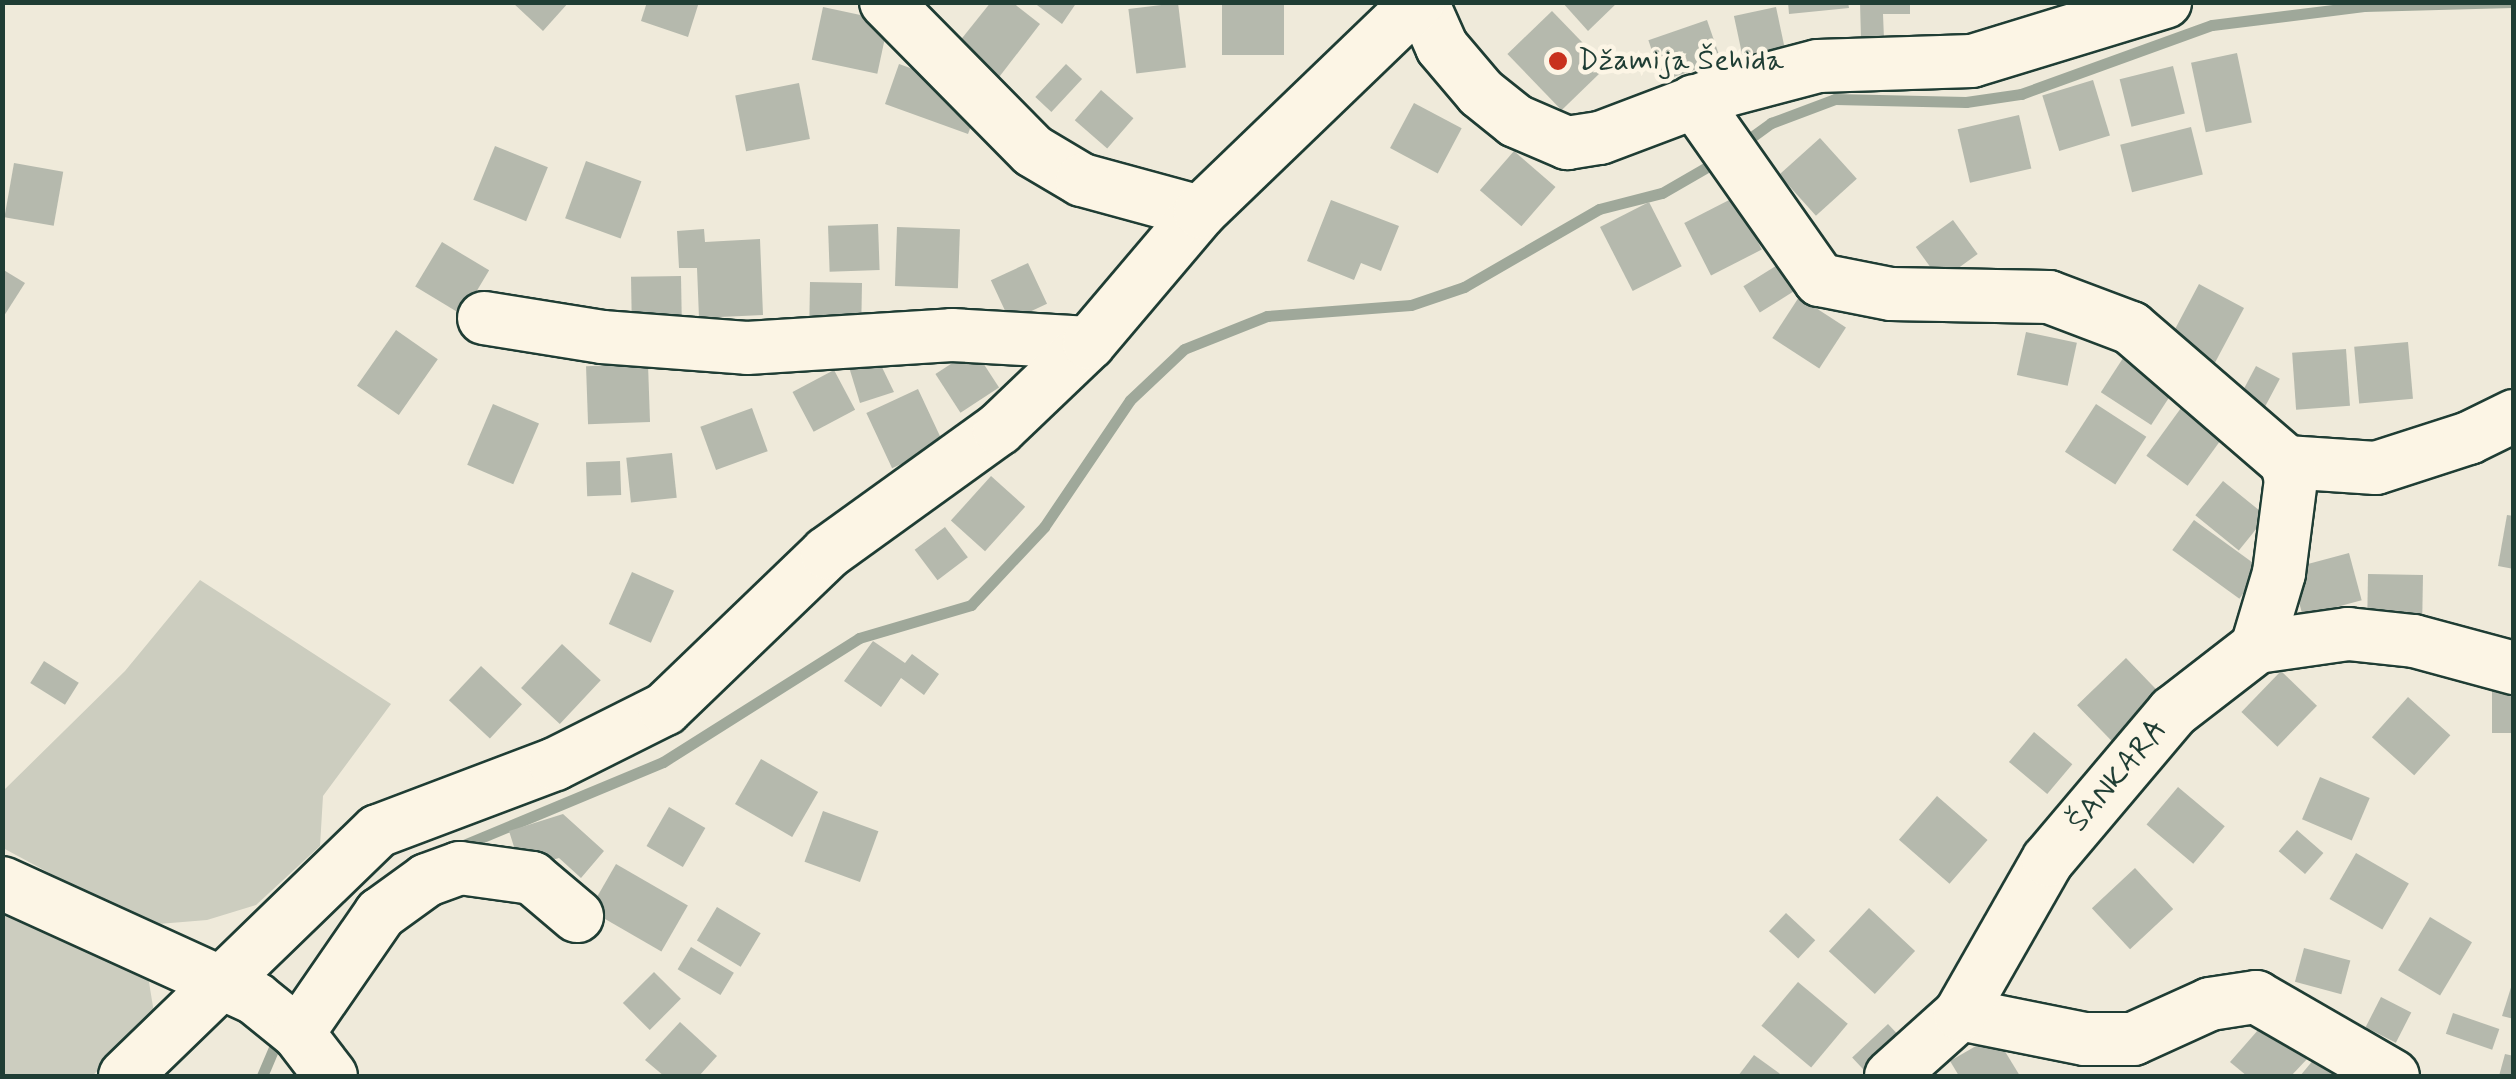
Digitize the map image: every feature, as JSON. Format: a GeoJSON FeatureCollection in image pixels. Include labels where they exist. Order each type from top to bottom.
{"type":"FeatureCollection","features":[{"type":"Feature","properties":{"kind":"street"},"geometry":{"type":"LineString","coordinates":[[886,2],[1033,151],[1082,180],[1200,212]]}},
{"type":"Feature","properties":{"kind":"street"},"geometry":{"type":"LineString","coordinates":[[269,1014],[378,831],[556,764],[665,709],[827,553],[999,429],[1089,343],[1200,212],[1420,2],[1442,47],[1481,93],[1516,121],[1567,143],[1600,138],[1719,139],[1818,66],[1972,61],[2165,2]]}},
{"type":"Feature","properties":{"kind":"street"},"geometry":{"type":"LineString","coordinates":[[1719,139],[1820,280],[1891,294],[2049,297],[2131,328],[2286,462],[2291,479],[2279,573],[2257,647],[2348,634],[2414,641],[2514,668]]}},
{"type":"Feature","properties":{"kind":"street"},"geometry":{"type":"LineString","coordinates":[[484,318],[602,336],[747,348],[952,335],[1089,343]]}},
{"type":"Feature","properties":{"kind":"street"},"geometry":{"type":"LineString","coordinates":[[2286,462],[2376,468],[2470,438],[2514,416]]}},
{"type":"Feature","properties":{"kind":"street","name":"ŠANKARA"},"geometry":{"type":"LineString","coordinates":[[1891,1076],[1960,1014],[2048,860],[2173,712],[2257,647]]}},
{"type":"Feature","properties":{"kind":"street"},"geometry":{"type":"LineString","coordinates":[[124,1076],[269,1014],[380,914],[427,880],[460,868],[532,878],[577,916]]}},
{"type":"Feature","properties":{"kind":"street"},"geometry":{"type":"LineString","coordinates":[[2,883],[269,1014],[331,1076]]}},
{"type":"Feature","properties":{"kind":"street"},"geometry":{"type":"LineString","coordinates":[[1960,1014],[2085,1039],[2133,1039],[2234,996],[2256,997],[2393,1076]]}},
{"type":"Feature","properties":{"kind":"shaded area"},"geometry":{"type":"Polygon","coordinates":[[[200,580],[391,704],[323,796],[320,846],[256,905],[207,920],[146,925],[3,848],[3,791],[125,671],[200,580]]]}},
{"type":"Feature","properties":{"kind":"shaded area"},"geometry":{"type":"Polygon","coordinates":[[[2,904],[148,976],[155,1019],[92,1076],[3,1076],[2,904]]]}},
{"type":"Feature","properties":{"kind":"building"},"geometry":{"type":"Polygon","coordinates":[[[512,2],[569,2],[543,31],[512,2]]]}},
{"type":"Feature","properties":{"kind":"building"},"geometry":{"type":"Polygon","coordinates":[[[647,2],[699,2],[688,37],[641,21],[647,2]]]}},
{"type":"Feature","properties":{"kind":"building"},"geometry":{"type":"Polygon","coordinates":[[[991,2],[1012,2],[1040,24],[993,85],[951,52],[991,2]]]}},
{"type":"Feature","properties":{"kind":"building"},"geometry":{"type":"Polygon","coordinates":[[[1033,2],[1077,2],[1062,24],[1033,2]]]}},
{"type":"Feature","properties":{"kind":"building"},"geometry":{"type":"Polygon","coordinates":[[[1222,2],[1284,2],[1284,55],[1222,55],[1222,2]]]}},
{"type":"Feature","properties":{"kind":"building"},"geometry":{"type":"Polygon","coordinates":[[[1562,2],[1618,2],[1588,31],[1562,2]]]}},
{"type":"Feature","properties":{"kind":"building"},"geometry":{"type":"Polygon","coordinates":[[[1788,2],[1848,2],[1849,8],[1789,14],[1788,2]]]}},
{"type":"Feature","properties":{"kind":"building"},"geometry":{"type":"Polygon","coordinates":[[[1860,2],[1910,2],[1910,14],[1883,14],[1884,39],[1861,39],[1860,2]]]}},
{"type":"Feature","properties":{"kind":"building"},"geometry":{"type":"Polygon","coordinates":[[[1178,3],[1186,68],[1136,74],[1128,9],[1178,3]]]}},
{"type":"Feature","properties":{"kind":"building"},"geometry":{"type":"Polygon","coordinates":[[[823,7],[889,21],[877,74],[812,60],[823,7]]]}},
{"type":"Feature","properties":{"kind":"building"},"geometry":{"type":"Polygon","coordinates":[[[1776,7],[1786,56],[1744,65],[1734,16],[1776,7]]]}},
{"type":"Feature","properties":{"kind":"building","name":"Džamija Šehida"},"geometry":{"type":"Polygon","coordinates":[[[1552,11],[1606,67],[1562,110],[1507,54],[1552,11]]]}},
{"type":"Feature","properties":{"kind":"building"},"geometry":{"type":"Polygon","coordinates":[[[1707,20],[1721,61],[1662,81],[1648,40],[1707,20]]]}},
{"type":"Feature","properties":{"kind":"building"},"geometry":{"type":"Polygon","coordinates":[[[2237,53],[2252,122],[2206,132],[2191,63],[2237,53]]]}},
{"type":"Feature","properties":{"kind":"building"},"geometry":{"type":"Polygon","coordinates":[[[899,64],[955,84],[978,107],[968,134],[885,104],[899,64]]]}},
{"type":"Feature","properties":{"kind":"building"},"geometry":{"type":"Polygon","coordinates":[[[1066,64],[1082,79],[1051,112],[1035,97],[1066,64]]]}},
{"type":"Feature","properties":{"kind":"building"},"geometry":{"type":"Polygon","coordinates":[[[2173,66],[2185,114],[2131,127],[2120,79],[2173,66]]]}},
{"type":"Feature","properties":{"kind":"building"},"geometry":{"type":"Polygon","coordinates":[[[2093,80],[2110,135],[2059,151],[2042,95],[2093,80]]]}},
{"type":"Feature","properties":{"kind":"building"},"geometry":{"type":"Polygon","coordinates":[[[799,83],[810,139],[746,151],[735,95],[799,83]]]}},
{"type":"Feature","properties":{"kind":"building"},"geometry":{"type":"Polygon","coordinates":[[[1101,90],[1133,118],[1107,148],[1075,120],[1101,90]]]}},
{"type":"Feature","properties":{"kind":"building"},"geometry":{"type":"Polygon","coordinates":[[[1414,103],[1462,128],[1438,173],[1390,148],[1414,103]]]}},
{"type":"Feature","properties":{"kind":"building"},"geometry":{"type":"Polygon","coordinates":[[[2019,115],[2031,169],[1970,183],[1958,129],[2019,115]]]}},
{"type":"Feature","properties":{"kind":"building"},"geometry":{"type":"Polygon","coordinates":[[[2191,127],[2203,175],[2132,192],[2120,145],[2191,127]]]}},
{"type":"Feature","properties":{"kind":"building"},"geometry":{"type":"Polygon","coordinates":[[[1820,138],[1857,179],[1816,216],[1779,175],[1820,138]]]}},
{"type":"Feature","properties":{"kind":"building"},"geometry":{"type":"Polygon","coordinates":[[[495,146],[548,167],[526,221],[473,200],[495,146]]]}},
{"type":"Feature","properties":{"kind":"building"},"geometry":{"type":"Polygon","coordinates":[[[1514,151],[1556,187],[1521,226],[1480,190],[1514,151]]]}},
{"type":"Feature","properties":{"kind":"building"},"geometry":{"type":"Polygon","coordinates":[[[586,161],[641,181],[621,239],[565,218],[586,161]]]}},
{"type":"Feature","properties":{"kind":"building"},"geometry":{"type":"Polygon","coordinates":[[[14,163],[63,172],[54,226],[4,217],[14,163]]]}},
{"type":"Feature","properties":{"kind":"building"},"geometry":{"type":"Polygon","coordinates":[[[1735,197],[1762,250],[1711,275],[1684,223],[1735,197]]]}},
{"type":"Feature","properties":{"kind":"building"},"geometry":{"type":"Polygon","coordinates":[[[1331,200],[1399,226],[1381,271],[1361,263],[1354,280],[1307,261],[1331,200]]]}},
{"type":"Feature","properties":{"kind":"building"},"geometry":{"type":"Polygon","coordinates":[[[1649,202],[1682,266],[1633,291],[1600,227],[1649,202]]]}},
{"type":"Feature","properties":{"kind":"building"},"geometry":{"type":"Polygon","coordinates":[[[1953,220],[1978,254],[1940,281],[1916,247],[1953,220]]]}},
{"type":"Feature","properties":{"kind":"building"},"geometry":{"type":"Polygon","coordinates":[[[878,224],[880,270],[830,272],[828,226],[878,224]]]}},
{"type":"Feature","properties":{"kind":"building"},"geometry":{"type":"Polygon","coordinates":[[[897,227],[960,229],[958,288],[895,286],[897,227]]]}},
{"type":"Feature","properties":{"kind":"building"},"geometry":{"type":"Polygon","coordinates":[[[704,229],[705,242],[760,239],[763,315],[699,318],[697,268],[679,268],[677,231],[704,229]]]}},
{"type":"Feature","properties":{"kind":"building"},"geometry":{"type":"Polygon","coordinates":[[[442,242],[489,270],[462,315],[415,287],[442,242]]]}},
{"type":"Feature","properties":{"kind":"building"},"geometry":{"type":"Polygon","coordinates":[[[1028,263],[1047,304],[1010,321],[991,280],[1028,263]]]}},
{"type":"Feature","properties":{"kind":"building"},"geometry":{"type":"Polygon","coordinates":[[[1779,264],[1795,290],[1760,313],[1743,286],[1779,264]]]}},
{"type":"Feature","properties":{"kind":"building"},"geometry":{"type":"Polygon","coordinates":[[[2,269],[25,283],[2,319],[2,269]]]}},
{"type":"Feature","properties":{"kind":"building"},"geometry":{"type":"Polygon","coordinates":[[[681,276],[682,328],[632,329],[631,277],[681,276]]]}},
{"type":"Feature","properties":{"kind":"building"},"geometry":{"type":"Polygon","coordinates":[[[810,282],[862,283],[861,329],[809,328],[810,282]]]}},
{"type":"Feature","properties":{"kind":"building"},"geometry":{"type":"Polygon","coordinates":[[[2199,284],[2244,308],[2215,363],[2170,339],[2199,284]]]}},
{"type":"Feature","properties":{"kind":"building"},"geometry":{"type":"Polygon","coordinates":[[[1799,297],[1846,327],[1819,369],[1772,338],[1799,297]]]}},
{"type":"Feature","properties":{"kind":"building"},"geometry":{"type":"Polygon","coordinates":[[[396,330],[438,359],[399,415],[357,386],[396,330]]]}},
{"type":"Feature","properties":{"kind":"building"},"geometry":{"type":"Polygon","coordinates":[[[2026,332],[2077,343],[2068,386],[2017,375],[2026,332]]]}},
{"type":"Feature","properties":{"kind":"building"},"geometry":{"type":"Polygon","coordinates":[[[2408,342],[2413,399],[2359,403],[2354,347],[2408,342]]]}},
{"type":"Feature","properties":{"kind":"building"},"geometry":{"type":"Polygon","coordinates":[[[974,349],[999,388],[960,413],[935,374],[974,349]]]}},
{"type":"Feature","properties":{"kind":"building"},"geometry":{"type":"Polygon","coordinates":[[[2346,349],[2350,406],[2296,410],[2292,353],[2346,349]]]}},
{"type":"Feature","properties":{"kind":"building"},"geometry":{"type":"Polygon","coordinates":[[[2127,352],[2177,385],[2151,425],[2101,392],[2127,352]]]}},
{"type":"Feature","properties":{"kind":"building"},"geometry":{"type":"Polygon","coordinates":[[[878,359],[894,392],[860,403],[849,367],[878,359]]]}},
{"type":"Feature","properties":{"kind":"building"},"geometry":{"type":"Polygon","coordinates":[[[648,364],[650,422],[588,424],[586,366],[648,364]]]}},
{"type":"Feature","properties":{"kind":"building"},"geometry":{"type":"Polygon","coordinates":[[[2256,366],[2280,379],[2261,415],[2237,402],[2256,366]]]}},
{"type":"Feature","properties":{"kind":"building"},"geometry":{"type":"Polygon","coordinates":[[[834,370],[855,410],[814,432],[793,392],[834,370]]]}},
{"type":"Feature","properties":{"kind":"building"},"geometry":{"type":"Polygon","coordinates":[[[918,389],[944,444],[892,468],[866,413],[918,389]]]}},
{"type":"Feature","properties":{"kind":"building"},"geometry":{"type":"Polygon","coordinates":[[[493,404],[539,424],[513,484],[467,465],[493,404]]]}},
{"type":"Feature","properties":{"kind":"building"},"geometry":{"type":"Polygon","coordinates":[[[2096,404],[2146,437],[2115,484],[2065,452],[2096,404]]]}},
{"type":"Feature","properties":{"kind":"building"},"geometry":{"type":"Polygon","coordinates":[[[752,408],[768,451],[716,470],[700,427],[752,408]]]}},
{"type":"Feature","properties":{"kind":"building"},"geometry":{"type":"Polygon","coordinates":[[[2181,408],[2222,438],[2188,486],[2146,456],[2181,408]]]}},
{"type":"Feature","properties":{"kind":"building"},"geometry":{"type":"Polygon","coordinates":[[[672,453],[677,498],[631,503],[626,458],[672,453]]]}},
{"type":"Feature","properties":{"kind":"building"},"geometry":{"type":"Polygon","coordinates":[[[620,461],[621,495],[587,496],[586,462],[620,461]]]}},
{"type":"Feature","properties":{"kind":"building"},"geometry":{"type":"Polygon","coordinates":[[[991,476],[1025,507],[985,551],[951,521],[991,476]]]}},
{"type":"Feature","properties":{"kind":"building"},"geometry":{"type":"Polygon","coordinates":[[[2223,481],[2267,516],[2239,550],[2195,515],[2223,481]]]}},
{"type":"Feature","properties":{"kind":"building"},"geometry":{"type":"Polygon","coordinates":[[[2507,515],[2514,516],[2514,569],[2498,566],[2507,515]]]}},
{"type":"Feature","properties":{"kind":"building"},"geometry":{"type":"Polygon","coordinates":[[[2194,520],[2261,569],[2239,599],[2172,550],[2194,520]]]}},
{"type":"Feature","properties":{"kind":"building"},"geometry":{"type":"Polygon","coordinates":[[[945,527],[968,557],[938,580],[915,550],[945,527]]]}},
{"type":"Feature","properties":{"kind":"building"},"geometry":{"type":"Polygon","coordinates":[[[2349,553],[2362,600],[2303,616],[2290,569],[2349,553]]]}},
{"type":"Feature","properties":{"kind":"building"},"geometry":{"type":"Polygon","coordinates":[[[632,572],[674,591],[651,643],[609,624],[632,572]]]}},
{"type":"Feature","properties":{"kind":"building"},"geometry":{"type":"Polygon","coordinates":[[[2368,574],[2423,575],[2422,624],[2367,623],[2368,574]]]}},
{"type":"Feature","properties":{"kind":"building"},"geometry":{"type":"Polygon","coordinates":[[[873,641],[905,663],[912,654],[939,674],[924,695],[901,678],[881,707],[844,681],[873,641]]]}},
{"type":"Feature","properties":{"kind":"building"},"geometry":{"type":"Polygon","coordinates":[[[562,644],[601,680],[560,724],[521,688],[562,644]]]}},
{"type":"Feature","properties":{"kind":"building"},"geometry":{"type":"Polygon","coordinates":[[[2126,658],[2168,702],[2119,749],[2077,705],[2126,658]]]}},
{"type":"Feature","properties":{"kind":"building"},"geometry":{"type":"Polygon","coordinates":[[[44,661],[79,683],[65,705],[30,683],[44,661]]]}},
{"type":"Feature","properties":{"kind":"building"},"geometry":{"type":"Polygon","coordinates":[[[481,666],[522,704],[490,739],[449,700],[481,666]]]}},
{"type":"Feature","properties":{"kind":"building"},"geometry":{"type":"Polygon","coordinates":[[[2281,671],[2317,706],[2277,747],[2241,712],[2281,671]]]}},
{"type":"Feature","properties":{"kind":"building"},"geometry":{"type":"Polygon","coordinates":[[[2492,691],[2514,691],[2514,733],[2492,733],[2492,691]]]}},
{"type":"Feature","properties":{"kind":"building"},"geometry":{"type":"Polygon","coordinates":[[[2408,697],[2450,735],[2414,775],[2372,737],[2408,697]]]}},
{"type":"Feature","properties":{"kind":"building"},"geometry":{"type":"Polygon","coordinates":[[[2034,732],[2072,764],[2047,794],[2009,762],[2034,732]]]}},
{"type":"Feature","properties":{"kind":"building"},"geometry":{"type":"Polygon","coordinates":[[[761,759],[818,792],[792,837],[735,804],[761,759]]]}},
{"type":"Feature","properties":{"kind":"building"},"geometry":{"type":"Polygon","coordinates":[[[2320,777],[2370,798],[2352,840],[2302,819],[2320,777]]]}},
{"type":"Feature","properties":{"kind":"building"},"geometry":{"type":"Polygon","coordinates":[[[2178,787],[2225,826],[2193,864],[2147,825],[2178,787]]]}},
{"type":"Feature","properties":{"kind":"building"},"geometry":{"type":"Polygon","coordinates":[[[1937,796],[1988,840],[1950,884],[1899,840],[1937,796]]]}},
{"type":"Feature","properties":{"kind":"building"},"geometry":{"type":"Polygon","coordinates":[[[669,807],[705,828],[683,867],[646,846],[669,807]]]}},
{"type":"Feature","properties":{"kind":"building"},"geometry":{"type":"Polygon","coordinates":[[[823,811],[878,831],[860,882],[805,862],[823,811]]]}},
{"type":"Feature","properties":{"kind":"building"},"geometry":{"type":"Polygon","coordinates":[[[563,814],[604,851],[581,878],[559,858],[521,869],[509,831],[563,814]]]}},
{"type":"Feature","properties":{"kind":"building"},"geometry":{"type":"Polygon","coordinates":[[[2297,830],[2323,853],[2305,874],[2279,851],[2297,830]]]}},
{"type":"Feature","properties":{"kind":"building"},"geometry":{"type":"Polygon","coordinates":[[[2356,853],[2409,884],[2382,929],[2330,899],[2356,853]]]}},
{"type":"Feature","properties":{"kind":"building"},"geometry":{"type":"Polygon","coordinates":[[[616,864],[688,906],[661,951],[590,910],[616,864]]]}},
{"type":"Feature","properties":{"kind":"building"},"geometry":{"type":"Polygon","coordinates":[[[2135,868],[2173,909],[2130,949],[2092,908],[2135,868]]]}},
{"type":"Feature","properties":{"kind":"building"},"geometry":{"type":"Polygon","coordinates":[[[717,907],[761,933],[741,967],[697,940],[717,907]]]}},
{"type":"Feature","properties":{"kind":"building"},"geometry":{"type":"Polygon","coordinates":[[[1869,908],[1915,951],[1875,994],[1829,951],[1869,908]]]}},
{"type":"Feature","properties":{"kind":"building"},"geometry":{"type":"Polygon","coordinates":[[[1786,913],[1815,940],[1798,959],[1769,931],[1786,913]]]}},
{"type":"Feature","properties":{"kind":"building"},"geometry":{"type":"Polygon","coordinates":[[[2430,917],[2472,942],[2440,995],[2398,970],[2430,917]]]}},
{"type":"Feature","properties":{"kind":"building"},"geometry":{"type":"Polygon","coordinates":[[[691,947],[734,973],[720,995],[678,969],[691,947]]]}},
{"type":"Feature","properties":{"kind":"building"},"geometry":{"type":"Polygon","coordinates":[[[2304,948],[2350,960],[2341,994],[2295,982],[2304,948]]]}},
{"type":"Feature","properties":{"kind":"building"},"geometry":{"type":"Polygon","coordinates":[[[654,972],[681,999],[650,1030],[623,1003],[654,972]]]}},
{"type":"Feature","properties":{"kind":"building"},"geometry":{"type":"Polygon","coordinates":[[[2514,978],[2514,1019],[2502,1016],[2514,978]]]}},
{"type":"Feature","properties":{"kind":"building"},"geometry":{"type":"Polygon","coordinates":[[[1798,982],[1848,1024],[1811,1067],[1761,1026],[1798,982]]]}},
{"type":"Feature","properties":{"kind":"building"},"geometry":{"type":"Polygon","coordinates":[[[2381,997],[2411,1012],[2396,1043],[2366,1027],[2381,997]]]}},
{"type":"Feature","properties":{"kind":"building"},"geometry":{"type":"Polygon","coordinates":[[[2453,1013],[2499,1029],[2492,1050],[2446,1034],[2453,1013]]]}},
{"type":"Feature","properties":{"kind":"building"},"geometry":{"type":"Polygon","coordinates":[[[2266,1021],[2308,1058],[2291,1076],[2247,1076],[2230,1062],[2266,1021]]]}},
{"type":"Feature","properties":{"kind":"building"},"geometry":{"type":"Polygon","coordinates":[[[680,1022],[717,1056],[699,1076],[664,1076],[645,1060],[680,1022]]]}},
{"type":"Feature","properties":{"kind":"building"},"geometry":{"type":"Polygon","coordinates":[[[1888,1024],[1905,1042],[1869,1076],[1852,1057],[1888,1024]]]}},
{"type":"Feature","properties":{"kind":"building"},"geometry":{"type":"Polygon","coordinates":[[[1995,1035],[2020,1076],[1959,1076],[1950,1061],[1995,1035]]]}},
{"type":"Feature","properties":{"kind":"building"},"geometry":{"type":"Polygon","coordinates":[[[2319,1053],[2348,1076],[2300,1076],[2319,1053]]]}},
{"type":"Feature","properties":{"kind":"building"},"geometry":{"type":"Polygon","coordinates":[[[2505,1054],[2514,1056],[2514,1076],[2499,1076],[2505,1054]]]}},
{"type":"Feature","properties":{"kind":"building"},"geometry":{"type":"Polygon","coordinates":[[[1754,1055],[1783,1076],[1738,1076],[1754,1055]]]}},
{"type":"Feature","properties":{"kind":"waterway"},"geometry":{"type":"LineString","coordinates":[[1742,144],[1771,123],[1835,99],[1966,102],[2021,94],[2212,25],[2364,6],[2512,2]]}},
{"type":"Feature","properties":{"kind":"waterway"},"geometry":{"type":"LineString","coordinates":[[454,849],[663,762],[859,638],[971,605],[1044,527],[1130,400],[1184,349],[1267,316],[1411,305],[1464,287],[1599,209],[1662,193],[1719,160]]}},
{"type":"Feature","properties":{"kind":"waterway"},"geometry":{"type":"LineString","coordinates":[[262,1076],[279,1036]]}},
{"type":"Feature","properties":{"kind":"place","name":"Džamija Šehida"},"geometry":{"type":"Point","coordinates":[1558,61]}}]}
